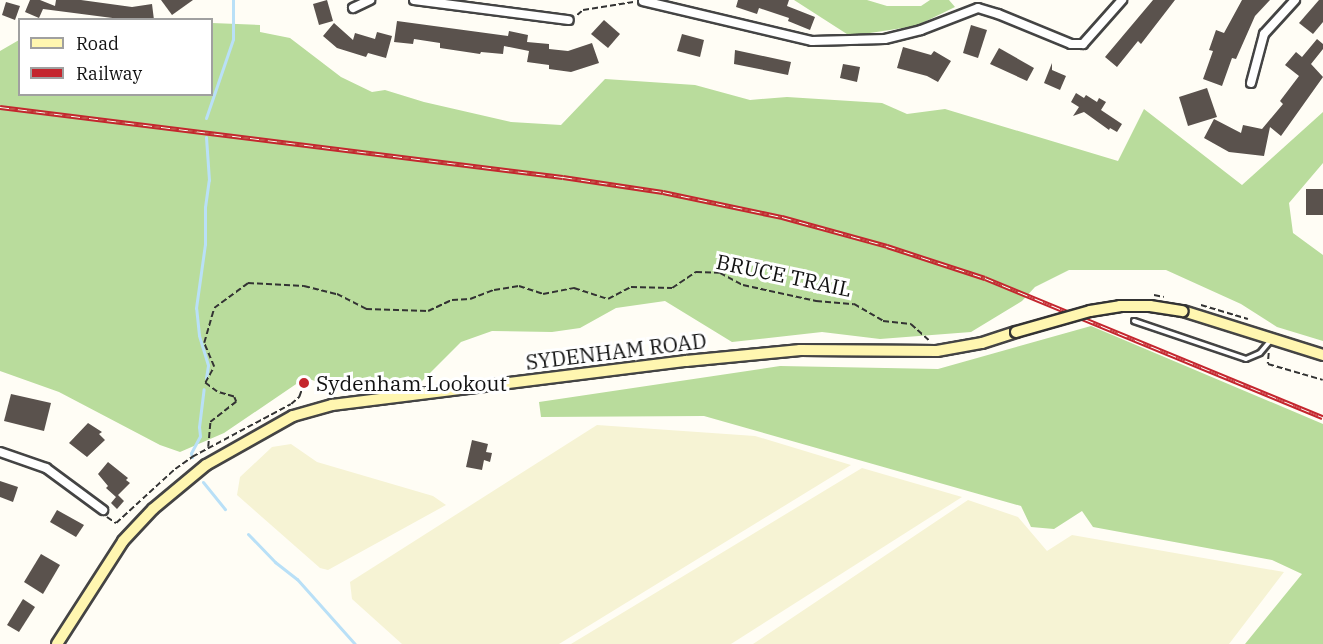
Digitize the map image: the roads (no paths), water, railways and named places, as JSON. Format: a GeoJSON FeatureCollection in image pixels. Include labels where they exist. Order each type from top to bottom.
{"type":"FeatureCollection","features":[{"type":"Feature","properties":{"kind":"main road","name":"SYDENHAM ROAD"},"geometry":{"type":"LineString","coordinates":[[57,644],[123,541],[153,509],[206,465],[293,416],[332,405],[800,350],[937,351],[982,343],[1090,311],[1120,306],[1150,306],[1183,311],[1323,355]]}},
{"type":"Feature","properties":{"kind":"street"},"geometry":{"type":"LineString","coordinates":[[353,8],[370,0]]}},
{"type":"Feature","properties":{"kind":"street"},"geometry":{"type":"LineString","coordinates":[[414,0],[469,3],[569,20]]}},
{"type":"Feature","properties":{"kind":"street"},"geometry":{"type":"LineString","coordinates":[[642,1],[812,41],[885,39],[921,30],[978,8],[1071,44],[1083,44],[1122,0]]}},
{"type":"Feature","properties":{"kind":"street"},"geometry":{"type":"LineString","coordinates":[[1251,83],[1264,34],[1295,0]]}},
{"type":"Feature","properties":{"kind":"street"},"geometry":{"type":"LineString","coordinates":[[0,452],[46,468],[103,510]]}},
{"type":"Feature","properties":{"kind":"lane"},"geometry":{"type":"LineString","coordinates":[[1134,321],[1246,359],[1260,353],[1272,339]]}},
{"type":"Feature","properties":{"kind":"waterway"},"geometry":{"type":"LineString","coordinates":[[206,118],[233,39],[233,0]]}},
{"type":"Feature","properties":{"kind":"waterway"},"geometry":{"type":"LineString","coordinates":[[206,137],[209,180],[205,207],[205,244],[196,308],[199,335],[208,365],[206,378]]}},
{"type":"Feature","properties":{"kind":"waterway"},"geometry":{"type":"LineString","coordinates":[[192,457],[191,453],[200,436],[204,389]]}},
{"type":"Feature","properties":{"kind":"waterway"},"geometry":{"type":"LineString","coordinates":[[203,482],[225,509]]}},
{"type":"Feature","properties":{"kind":"waterway"},"geometry":{"type":"LineString","coordinates":[[248,534],[275,562],[297,579],[355,644]]}},
{"type":"Feature","properties":{"kind":"railway"},"geometry":{"type":"LineString","coordinates":[[0,107],[563,177],[663,192],[782,217],[887,246],[985,278],[1323,417]]}},
{"type":"Feature","properties":{"kind":"place","name":"Sydenham Lookout"},"geometry":{"type":"Point","coordinates":[304,383]}}]}
